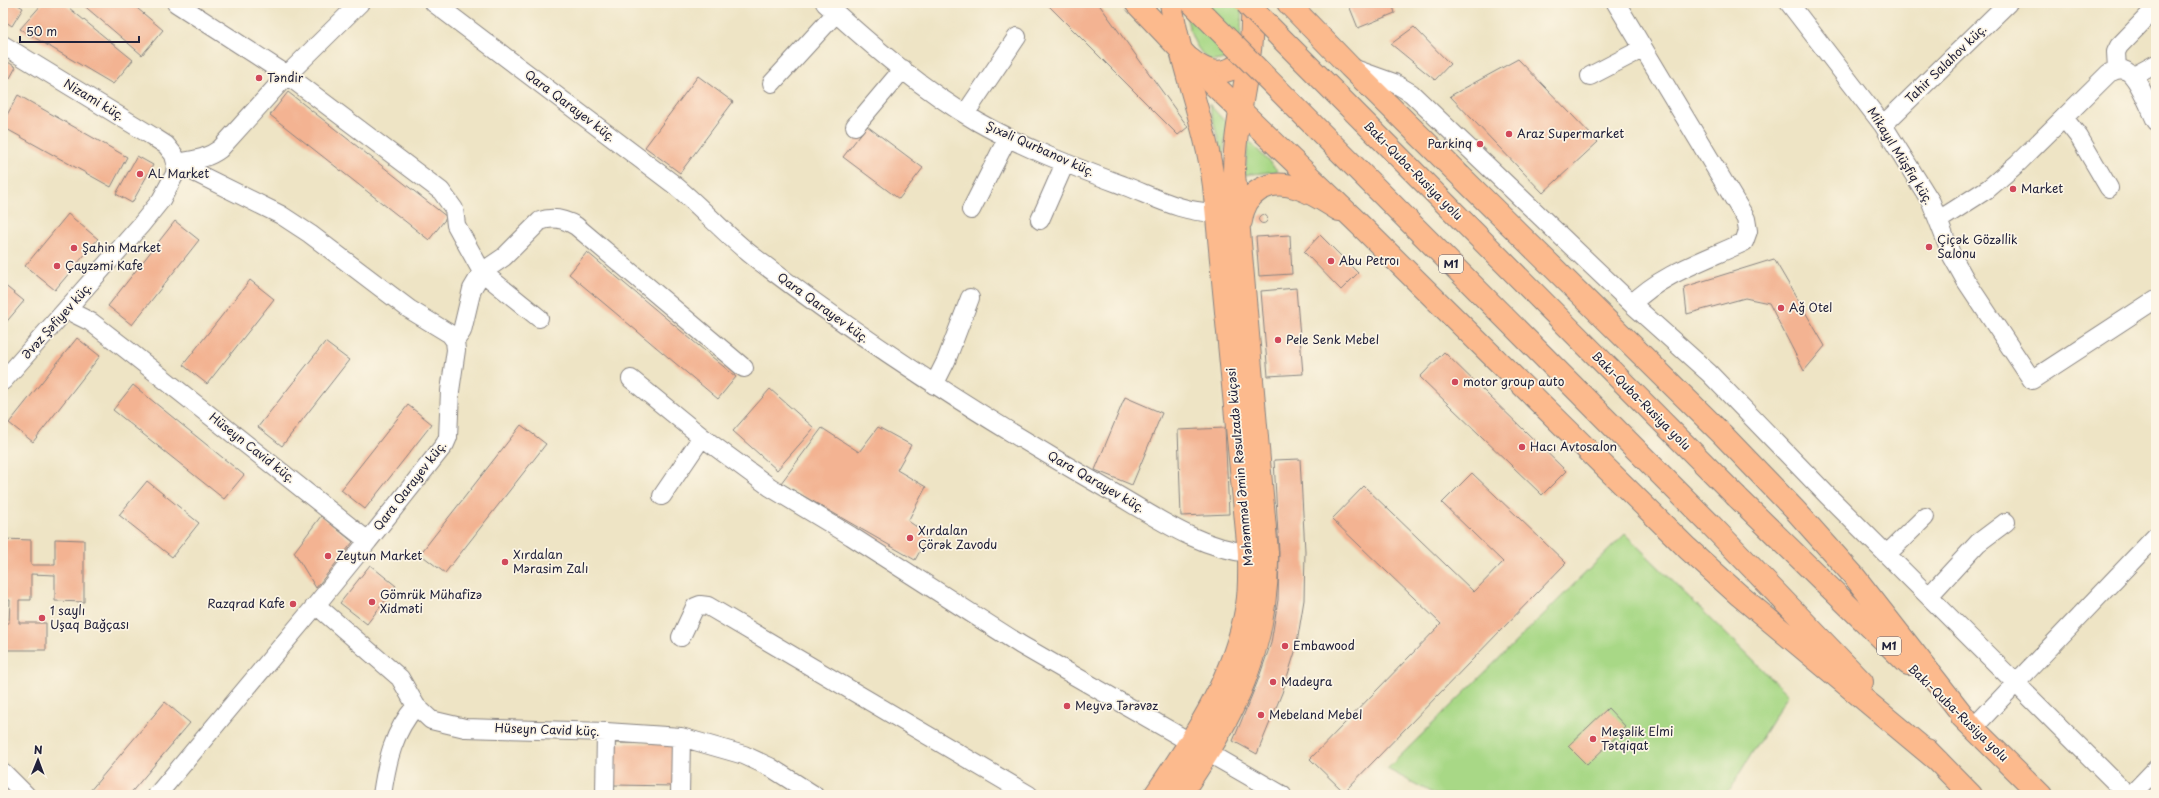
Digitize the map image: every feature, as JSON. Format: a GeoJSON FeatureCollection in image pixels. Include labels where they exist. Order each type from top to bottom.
{"type":"FeatureCollection","features":[{"type":"Feature","properties":{"kind":"main road"},"geometry":{"type":"LineString","coordinates":[[1136,3],[1182,52],[1355,220],[1687,548],[1739,595],[1938,761]]}},
{"type":"Feature","properties":{"kind":"main road","name":"Məhəmməd Əmin Rəsulzadə küçəsi"},"geometry":{"type":"LineString","coordinates":[[1171,3],[1182,52],[1210,156],[1217,212],[1249,553],[1247,604],[1242,629],[1224,681],[1180,795]]}},
{"type":"Feature","properties":{"kind":"main road","name":"M1"},"geometry":{"type":"LineString","coordinates":[[1192,3],[1710,524],[1971,795]]}},
{"type":"Feature","properties":{"kind":"main road","name":"Bakı-Quba-Rusiya yolu"},"geometry":{"type":"LineString","coordinates":[[1246,3],[1737,497],[2041,795]]}},
{"type":"Feature","properties":{"kind":"main road"},"geometry":{"type":"LineString","coordinates":[[1239,241],[1234,162],[1240,108],[1250,59],[1252,3]]}},
{"type":"Feature","properties":{"kind":"main road"},"geometry":{"type":"LineString","coordinates":[[1288,3],[1350,67],[1718,430],[1795,510],[1854,576],[1973,728]]}},
{"type":"Feature","properties":{"kind":"main road"},"geometry":{"type":"LineString","coordinates":[[1294,3],[1311,26]]}},
{"type":"Feature","properties":{"kind":"main road"},"geometry":{"type":"LineString","coordinates":[[1182,52],[1206,71],[1226,71],[1239,63],[1246,54],[1252,33]]}},
{"type":"Feature","properties":{"kind":"main road"},"geometry":{"type":"LineString","coordinates":[[1239,241],[1244,205],[1250,196],[1266,187],[1281,185],[1299,188],[1355,220]]}},
{"type":"Feature","properties":{"kind":"main road","name":"Məhəmməd Əmin Rəsulzadə küçəsi"},"geometry":{"type":"LineString","coordinates":[[1154,795],[1198,749],[1232,710],[1249,668],[1260,633],[1267,580],[1264,507],[1239,241]]}},
{"type":"Feature","properties":{"kind":"street"},"geometry":{"type":"LineString","coordinates":[[176,3],[287,75],[441,191],[454,208],[456,225],[482,272],[539,318]]}},
{"type":"Feature","properties":{"kind":"street"},"geometry":{"type":"LineString","coordinates":[[176,163],[200,159],[212,155],[228,140],[287,75],[360,3]]}},
{"type":"Feature","properties":{"kind":"street","name":"Qara Qarayev küç."},"geometry":{"type":"LineString","coordinates":[[434,3],[672,183],[693,200],[734,241],[753,256],[835,318],[934,385],[1050,456],[1174,527],[1219,548],[1249,553]]}},
{"type":"Feature","properties":{"kind":"street"},"geometry":{"type":"LineString","coordinates":[[1616,3],[1642,49],[1746,219],[1748,231],[1744,242],[1658,282],[1643,293],[1632,304]]}},
{"type":"Feature","properties":{"kind":"street","name":"Mikayıl Müşfiq küç."},"geometry":{"type":"LineString","coordinates":[[1789,3],[1884,125],[1922,185],[1939,220],[1952,256],[1966,281],[2032,380],[2156,299]]}},
{"type":"Feature","properties":{"kind":"street","name":"Tahir Salahov küç."},"geometry":{"type":"LineString","coordinates":[[1884,125],[2008,3]]}},
{"type":"Feature","properties":{"kind":"street"},"geometry":{"type":"LineString","coordinates":[[772,82],[831,8]]}},
{"type":"Feature","properties":{"kind":"street","name":"Şıxəli Qurbanov küç."},"geometry":{"type":"LineString","coordinates":[[831,8],[903,69],[965,114],[1008,137],[1066,163],[1179,207],[1204,213],[1217,212]]}},
{"type":"Feature","properties":{"kind":"street"},"geometry":{"type":"LineString","coordinates":[[2117,69],[2116,52],[2119,46],[2149,15]]}},
{"type":"Feature","properties":{"kind":"street"},"geometry":{"type":"LineString","coordinates":[[965,114],[1017,37]]}},
{"type":"Feature","properties":{"kind":"street","name":"Nizami küç."},"geometry":{"type":"LineString","coordinates":[[3,45],[166,145],[174,155],[176,163]]}},
{"type":"Feature","properties":{"kind":"street"},"geometry":{"type":"LineString","coordinates":[[1590,76],[1642,49]]}},
{"type":"Feature","properties":{"kind":"street"},"geometry":{"type":"LineString","coordinates":[[2134,76],[2156,64]]}},
{"type":"Feature","properties":{"kind":"street"},"geometry":{"type":"LineString","coordinates":[[1350,67],[1394,83],[1411,93],[1632,304],[1709,373],[1887,554],[2129,795],[2156,769]]}},
{"type":"Feature","properties":{"kind":"street"},"geometry":{"type":"LineString","coordinates":[[855,126],[903,69]]}},
{"type":"Feature","properties":{"kind":"street"},"geometry":{"type":"LineString","coordinates":[[1939,220],[1989,188],[2018,163],[2109,73],[2117,69],[2125,70],[2134,76],[2156,120]]}},
{"type":"Feature","properties":{"kind":"street"},"geometry":{"type":"LineString","coordinates":[[2064,118],[2079,137],[2109,188]]}},
{"type":"Feature","properties":{"kind":"street"},"geometry":{"type":"LineString","coordinates":[[971,210],[1008,137]]}},
{"type":"Feature","properties":{"kind":"street"},"geometry":{"type":"LineString","coordinates":[[176,163],[281,215],[310,234],[409,309],[450,334],[455,341],[462,331],[472,289],[482,272],[504,257],[540,221],[548,218],[566,221],[576,226],[744,368]]}},
{"type":"Feature","properties":{"kind":"street","name":"Əvəz Şəfiyev küç."},"geometry":{"type":"LineString","coordinates":[[3,380],[67,310],[161,200],[175,174],[176,163]]}},
{"type":"Feature","properties":{"kind":"street"},"geometry":{"type":"LineString","coordinates":[[1040,220],[1066,163]]}},
{"type":"Feature","properties":{"kind":"street"},"geometry":{"type":"LineString","coordinates":[[934,385],[946,361],[970,298]]}},
{"type":"Feature","properties":{"kind":"street","name":"Hüseyn Cavid küç."},"geometry":{"type":"LineString","coordinates":[[67,310],[91,322],[368,541]]}},
{"type":"Feature","properties":{"kind":"street","name":"Qara Qarayev küç."},"geometry":{"type":"LineString","coordinates":[[368,541],[445,444],[448,437],[450,391],[456,350],[455,341]]}},
{"type":"Feature","properties":{"kind":"street"},"geometry":{"type":"LineString","coordinates":[[631,379],[702,437],[770,487],[851,536],[1021,645],[1198,749],[1282,795]]}},
{"type":"Feature","properties":{"kind":"street"},"geometry":{"type":"LineString","coordinates":[[662,496],[702,437]]}},
{"type":"Feature","properties":{"kind":"street"},"geometry":{"type":"LineString","coordinates":[[1887,554],[1925,517]]}},
{"type":"Feature","properties":{"kind":"street"},"geometry":{"type":"LineString","coordinates":[[1929,596],[1978,543],[2006,522]]}},
{"type":"Feature","properties":{"kind":"street"},"geometry":{"type":"LineString","coordinates":[[1973,728],[2156,536]]}},
{"type":"Feature","properties":{"kind":"street"},"geometry":{"type":"LineString","coordinates":[[157,795],[368,541]]}},
{"type":"Feature","properties":{"kind":"street","name":"Hüseyn Cavid küç."},"geometry":{"type":"LineString","coordinates":[[316,605],[400,678],[416,706],[431,720],[465,728],[606,732],[681,737],[744,755],[770,767],[814,795]]}},
{"type":"Feature","properties":{"kind":"street"},"geometry":{"type":"LineString","coordinates":[[681,637],[695,607],[700,605],[708,606],[797,660],[1029,795]]}},
{"type":"Feature","properties":{"kind":"street"},"geometry":{"type":"LineString","coordinates":[[382,795],[387,763],[394,740],[406,718],[416,706]]}},
{"type":"Feature","properties":{"kind":"street"},"geometry":{"type":"LineString","coordinates":[[605,795],[606,732]]}},
{"type":"Feature","properties":{"kind":"street"},"geometry":{"type":"LineString","coordinates":[[680,795],[681,737]]}},
{"type":"Feature","properties":{"kind":"street"},"geometry":{"type":"LineString","coordinates":[[3,772],[26,795]]}},
{"type":"Feature","properties":{"kind":"green space"},"geometry":{"type":"Polygon","coordinates":[[[1184,3],[1241,3],[1241,33],[1239,42],[1235,50],[1229,56],[1221,60],[1210,61],[1198,49],[1191,35],[1184,3]]]}},
{"type":"Feature","properties":{"kind":"green space"},"geometry":{"type":"Polygon","coordinates":[[[1209,104],[1227,124],[1223,158],[1209,104]]]}},
{"type":"Feature","properties":{"kind":"green space"},"geometry":{"type":"Polygon","coordinates":[[[1248,140],[1278,171],[1245,175],[1248,140]]]}},
{"type":"Feature","properties":{"kind":"green space"},"geometry":{"type":"Polygon","coordinates":[[[1625,534],[1788,695],[1726,795],[1436,795],[1387,769],[1625,534]]]}},
{"type":"Feature","properties":{"kind":"building"},"geometry":{"type":"Polygon","coordinates":[[[3,3],[15,3],[23,8],[12,26],[3,20],[3,3]]]}},
{"type":"Feature","properties":{"kind":"building"},"geometry":{"type":"Polygon","coordinates":[[[43,3],[63,3],[133,60],[113,84],[20,29],[43,3]]]}},
{"type":"Feature","properties":{"kind":"building"},"geometry":{"type":"Polygon","coordinates":[[[81,3],[131,3],[163,30],[142,55],[81,3]]]}},
{"type":"Feature","properties":{"kind":"building"},"geometry":{"type":"Polygon","coordinates":[[[1046,3],[1098,3],[1188,127],[1178,135],[1046,3]]]}},
{"type":"Feature","properties":{"kind":"building"},"geometry":{"type":"Polygon","coordinates":[[[1348,3],[1392,3],[1395,13],[1358,28],[1348,3]]]}},
{"type":"Feature","properties":{"kind":"building"},"geometry":{"type":"Polygon","coordinates":[[[1414,27],[1450,64],[1435,80],[1391,44],[1414,27]]]}},
{"type":"Feature","properties":{"kind":"building"},"geometry":{"type":"Polygon","coordinates":[[[3,59],[16,67],[10,78],[3,74],[3,59]]]}},
{"type":"Feature","properties":{"kind":"building"},"geometry":{"type":"Polygon","coordinates":[[[1518,59],[1598,142],[1543,193],[1450,96],[1518,59]]]}},
{"type":"Feature","properties":{"kind":"building"},"geometry":{"type":"Polygon","coordinates":[[[698,76],[733,102],[680,173],[645,147],[698,76]]]}},
{"type":"Feature","properties":{"kind":"building"},"geometry":{"type":"Polygon","coordinates":[[[288,92],[447,217],[429,240],[270,115],[288,92]]]}},
{"type":"Feature","properties":{"kind":"building"},"geometry":{"type":"Polygon","coordinates":[[[18,95],[127,157],[111,187],[3,127],[3,122],[18,95]]]}},
{"type":"Feature","properties":{"kind":"building"},"geometry":{"type":"Polygon","coordinates":[[[867,126],[923,168],[899,199],[843,157],[867,126]]]}},
{"type":"Feature","properties":{"kind":"building"},"geometry":{"type":"Polygon","coordinates":[[[137,156],[153,165],[132,203],[116,194],[137,156]]]}},
{"type":"Feature","properties":{"kind":"building"},"geometry":{"type":"Polygon","coordinates":[[[68,214],[98,239],[55,290],[25,266],[68,214]]]}},
{"type":"Feature","properties":{"kind":"building"},"geometry":{"type":"Polygon","coordinates":[[[1263,214],[1268,219],[1263,224],[1258,219],[1263,214]]]}},
{"type":"Feature","properties":{"kind":"building"},"geometry":{"type":"Polygon","coordinates":[[[175,221],[199,240],[132,325],[108,306],[175,221]]]}},
{"type":"Feature","properties":{"kind":"building"},"geometry":{"type":"Polygon","coordinates":[[[1290,235],[1292,274],[1259,276],[1256,237],[1290,235]]]}},
{"type":"Feature","properties":{"kind":"building"},"geometry":{"type":"Polygon","coordinates":[[[1320,235],[1358,273],[1341,290],[1304,252],[1320,235]]]}},
{"type":"Feature","properties":{"kind":"building"},"geometry":{"type":"Polygon","coordinates":[[[587,252],[736,377],[718,399],[569,274],[587,252]]]}},
{"type":"Feature","properties":{"kind":"building"},"geometry":{"type":"Polygon","coordinates":[[[1774,259],[1825,346],[1804,371],[1769,303],[1745,298],[1687,314],[1684,287],[1774,259]]]}},
{"type":"Feature","properties":{"kind":"building"},"geometry":{"type":"Polygon","coordinates":[[[250,280],[274,299],[207,384],[183,365],[250,280]]]}},
{"type":"Feature","properties":{"kind":"building"},"geometry":{"type":"Polygon","coordinates":[[[3,284],[24,301],[3,326],[3,284]]]}},
{"type":"Feature","properties":{"kind":"building"},"geometry":{"type":"Polygon","coordinates":[[[1296,288],[1303,374],[1268,376],[1261,291],[1296,288]]]}},
{"type":"Feature","properties":{"kind":"building"},"geometry":{"type":"Polygon","coordinates":[[[77,338],[100,356],[33,442],[9,423],[77,338]]]}},
{"type":"Feature","properties":{"kind":"building"},"geometry":{"type":"Polygon","coordinates":[[[325,342],[349,360],[282,446],[258,427],[325,342]]]}},
{"type":"Feature","properties":{"kind":"building"},"geometry":{"type":"Polygon","coordinates":[[[1444,352],[1566,471],[1542,495],[1420,377],[1444,352]]]}},
{"type":"Feature","properties":{"kind":"building"},"geometry":{"type":"Polygon","coordinates":[[[133,385],[244,475],[224,499],[113,410],[133,385]]]}},
{"type":"Feature","properties":{"kind":"building"},"geometry":{"type":"Polygon","coordinates":[[[770,389],[814,428],[777,470],[733,431],[770,389]]]}},
{"type":"Feature","properties":{"kind":"building"},"geometry":{"type":"Polygon","coordinates":[[[1125,397],[1162,413],[1132,485],[1095,470],[1125,397]]]}},
{"type":"Feature","properties":{"kind":"building"},"geometry":{"type":"Polygon","coordinates":[[[408,405],[432,424],[365,509],[341,490],[408,405]]]}},
{"type":"Feature","properties":{"kind":"building"},"geometry":{"type":"Polygon","coordinates":[[[521,425],[546,444],[445,573],[420,554],[521,425]]]}},
{"type":"Feature","properties":{"kind":"building"},"geometry":{"type":"Polygon","coordinates":[[[878,427],[911,445],[897,470],[926,487],[908,521],[929,535],[915,560],[781,483],[822,428],[859,452],[878,427]]]}},
{"type":"Feature","properties":{"kind":"building"},"geometry":{"type":"Polygon","coordinates":[[[1225,428],[1229,514],[1181,516],[1178,430],[1225,428]]]}},
{"type":"Feature","properties":{"kind":"building"},"geometry":{"type":"Polygon","coordinates":[[[1300,459],[1305,551],[1304,600],[1296,649],[1282,693],[1257,754],[1233,741],[1257,683],[1271,643],[1278,600],[1279,553],[1274,460],[1300,459]]]}},
{"type":"Feature","properties":{"kind":"building"},"geometry":{"type":"Polygon","coordinates":[[[1472,473],[1566,563],[1344,792],[1310,759],[1441,624],[1332,519],[1364,486],[1474,592],[1503,562],[1442,503],[1472,473]]]}},
{"type":"Feature","properties":{"kind":"building"},"geometry":{"type":"Polygon","coordinates":[[[147,481],[199,523],[172,557],[119,515],[147,481]]]}},
{"type":"Feature","properties":{"kind":"building"},"geometry":{"type":"Polygon","coordinates":[[[321,516],[353,542],[316,588],[294,552],[321,516]]]}},
{"type":"Feature","properties":{"kind":"building"},"geometry":{"type":"Polygon","coordinates":[[[3,539],[31,540],[31,565],[55,565],[55,539],[84,540],[84,602],[55,601],[55,575],[31,574],[31,600],[19,600],[19,623],[46,623],[46,650],[3,650],[3,623],[9,623],[10,600],[3,600],[3,539]]]}},
{"type":"Feature","properties":{"kind":"building"},"geometry":{"type":"Polygon","coordinates":[[[370,565],[396,586],[367,624],[340,603],[370,565]]]}},
{"type":"Feature","properties":{"kind":"building"},"geometry":{"type":"Polygon","coordinates":[[[165,702],[190,723],[129,795],[93,795],[89,792],[165,702]]]}},
{"type":"Feature","properties":{"kind":"building"},"geometry":{"type":"Polygon","coordinates":[[[1608,708],[1626,727],[1587,765],[1568,746],[1608,708]]]}},
{"type":"Feature","properties":{"kind":"building"},"geometry":{"type":"Polygon","coordinates":[[[615,743],[674,744],[674,786],[614,785],[615,743]]]}},
{"type":"Feature","properties":{"kind":"place","name":"Təndir"},"geometry":{"type":"Point","coordinates":[259,78]}},
{"type":"Feature","properties":{"kind":"place","name":"Araz Supermarket"},"geometry":{"type":"Point","coordinates":[1509,134]}},
{"type":"Feature","properties":{"kind":"place","name":"Parkinq"},"geometry":{"type":"Point","coordinates":[1480,144]}},
{"type":"Feature","properties":{"kind":"place","name":"AL Market"},"geometry":{"type":"Point","coordinates":[140,174]}},
{"type":"Feature","properties":{"kind":"place","name":"Market"},"geometry":{"type":"Point","coordinates":[2013,189]}},
{"type":"Feature","properties":{"kind":"place","name":"Çiçək Gözəllik Salonu"},"geometry":{"type":"Point","coordinates":[1929,247]}},
{"type":"Feature","properties":{"kind":"place","name":"Şahin Market"},"geometry":{"type":"Point","coordinates":[74,248]}},
{"type":"Feature","properties":{"kind":"place","name":"Abu Petroı"},"geometry":{"type":"Point","coordinates":[1331,261]}},
{"type":"Feature","properties":{"kind":"place","name":"Çayzəmi Kafe"},"geometry":{"type":"Point","coordinates":[57,266]}},
{"type":"Feature","properties":{"kind":"place","name":"Ağ Otel"},"geometry":{"type":"Point","coordinates":[1781,308]}},
{"type":"Feature","properties":{"kind":"place","name":"Pele Senk Mebel"},"geometry":{"type":"Point","coordinates":[1278,340]}},
{"type":"Feature","properties":{"kind":"place","name":"motor group auto"},"geometry":{"type":"Point","coordinates":[1455,382]}},
{"type":"Feature","properties":{"kind":"place","name":"Hacı Avtosalon"},"geometry":{"type":"Point","coordinates":[1522,447]}},
{"type":"Feature","properties":{"kind":"place","name":"Xırdalan Çörək Zavodu"},"geometry":{"type":"Point","coordinates":[910,538]}},
{"type":"Feature","properties":{"kind":"place","name":"Zeytun Market"},"geometry":{"type":"Point","coordinates":[328,556]}},
{"type":"Feature","properties":{"kind":"place","name":"Xırdalan Mərasim Zalı"},"geometry":{"type":"Point","coordinates":[505,562]}},
{"type":"Feature","properties":{"kind":"place","name":"Gömrük Mühafizə Xidməti"},"geometry":{"type":"Point","coordinates":[372,602]}},
{"type":"Feature","properties":{"kind":"place","name":"Razqrad Kafe"},"geometry":{"type":"Point","coordinates":[293,604]}},
{"type":"Feature","properties":{"kind":"place","name":"1 saylı Uşaq Bağçası"},"geometry":{"type":"Point","coordinates":[42,618]}},
{"type":"Feature","properties":{"kind":"place","name":"Embawood"},"geometry":{"type":"Point","coordinates":[1285,646]}},
{"type":"Feature","properties":{"kind":"place","name":"Madeyra"},"geometry":{"type":"Point","coordinates":[1273,682]}},
{"type":"Feature","properties":{"kind":"place","name":"Meyvə Tərəvəz"},"geometry":{"type":"Point","coordinates":[1067,706]}},
{"type":"Feature","properties":{"kind":"place","name":"Mebeland Mebel"},"geometry":{"type":"Point","coordinates":[1261,715]}},
{"type":"Feature","properties":{"kind":"place","name":"Meşəlik Elmi Tətqiqat"},"geometry":{"type":"Point","coordinates":[1593,739]}}]}
